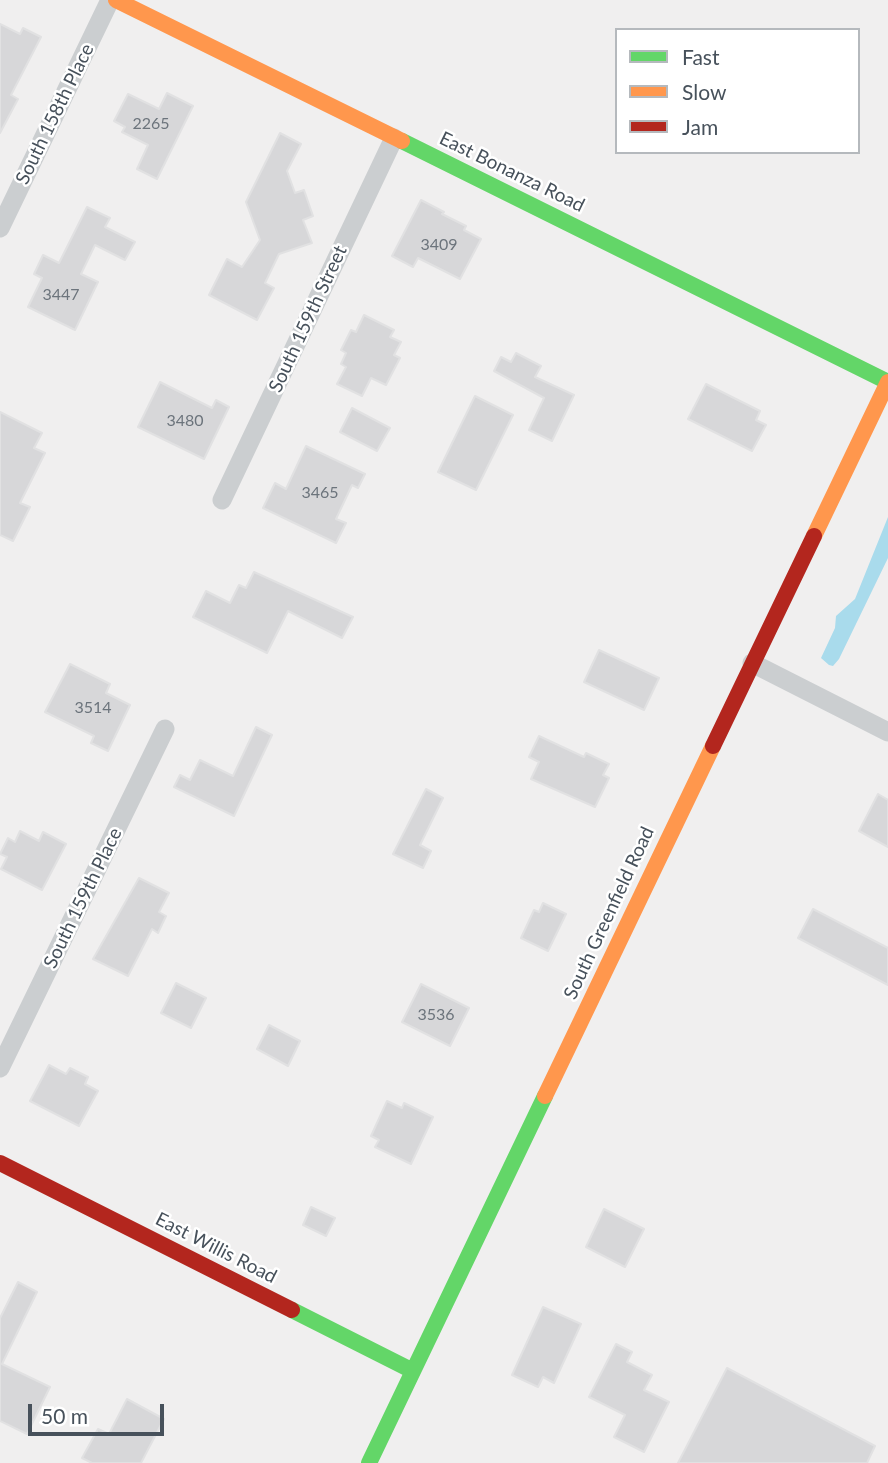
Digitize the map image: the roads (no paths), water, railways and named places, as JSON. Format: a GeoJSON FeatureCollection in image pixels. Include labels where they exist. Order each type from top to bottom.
{"type":"FeatureCollection","features":[{"type":"Feature","properties":{"kind":"street","name":"South 158th Place"},"geometry":{"type":"LineString","coordinates":[[0,228],[110,0]]}},
{"type":"Feature","properties":{"kind":"street","name":"East Bonanza Road"},"geometry":{"type":"LineString","coordinates":[[117,0],[888,382]]}},
{"type":"Feature","properties":{"kind":"street","name":"South 159th Street"},"geometry":{"type":"LineString","coordinates":[[222,500],[394,138]]}},
{"type":"Feature","properties":{"kind":"street","name":"South Greenfield Road"},"geometry":{"type":"LineString","coordinates":[[369,1463],[888,382]]}},
{"type":"Feature","properties":{"kind":"street"},"geometry":{"type":"LineString","coordinates":[[752,663],[888,733]]}},
{"type":"Feature","properties":{"kind":"street","name":"South 159th Place"},"geometry":{"type":"LineString","coordinates":[[0,1068],[165,729]]}},
{"type":"Feature","properties":{"kind":"street","name":"East Willis Road"},"geometry":{"type":"LineString","coordinates":[[0,1163],[413,1371]]}},
{"type":"Feature","properties":{"kind":"water"},"geometry":{"type":"Polygon","coordinates":[[[888,517],[888,558],[839,659],[833,666],[829,665],[821,658],[835,628],[836,616],[855,599],[888,517]]]}}]}
